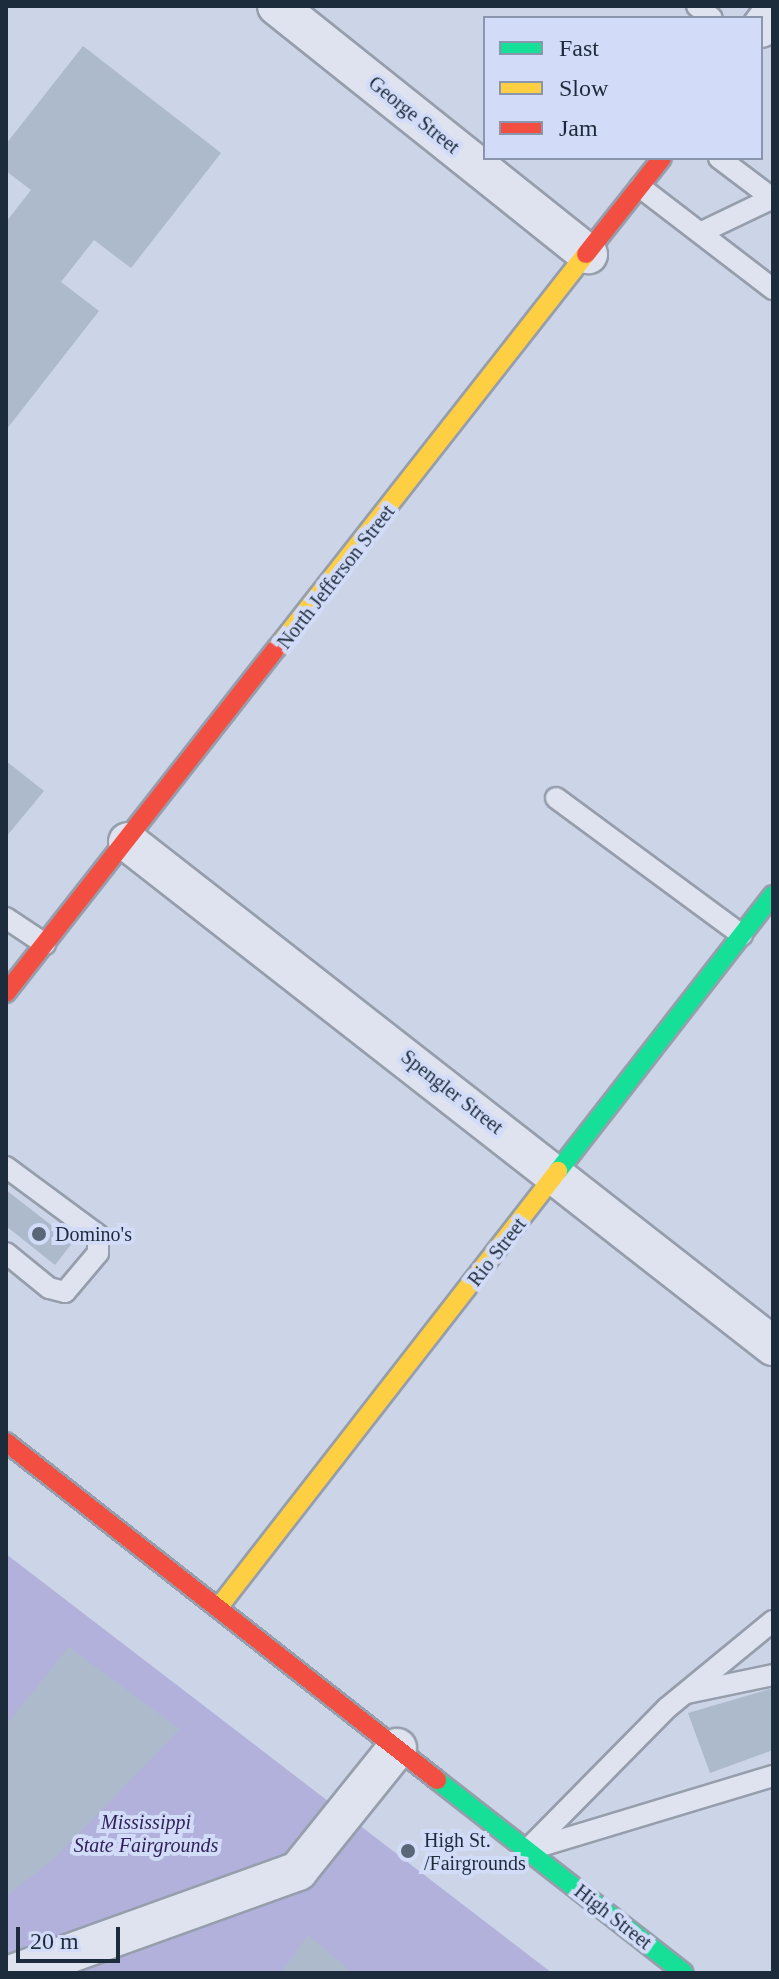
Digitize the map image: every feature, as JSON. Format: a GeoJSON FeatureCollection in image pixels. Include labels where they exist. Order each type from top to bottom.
{"type":"FeatureCollection","features":[{"type":"Feature","properties":{"kind":"street","name":"George Street"},"geometry":{"type":"LineString","coordinates":[[277,6],[588,254]]}},
{"type":"Feature","properties":{"kind":"street","name":"North Jefferson Street"},"geometry":{"type":"LineString","coordinates":[[6,993],[128,842],[660,160]]}},
{"type":"Feature","properties":{"kind":"street","name":"Spengler Street"},"geometry":{"type":"LineString","coordinates":[[128,842],[558,1174],[773,1346]]}},
{"type":"Feature","properties":{"kind":"street","name":"Rio Street"},"geometry":{"type":"LineString","coordinates":[[218,1608],[773,895]]}},
{"type":"Feature","properties":{"kind":"street","name":"High Street"},"geometry":{"type":"LineString","coordinates":[[6,1442],[684,1973]]}},
{"type":"Feature","properties":{"kind":"street"},"geometry":{"type":"LineString","coordinates":[[15,1973],[298,1871],[397,1748]]}},
{"type":"Feature","properties":{"kind":"lane"},"geometry":{"type":"LineString","coordinates":[[702,232],[773,198],[722,160]]}},
{"type":"Feature","properties":{"kind":"lane"},"geometry":{"type":"LineString","coordinates":[[640,187],[773,289]]}},
{"type":"Feature","properties":{"kind":"lane"},"geometry":{"type":"LineString","coordinates":[[556,798],[742,935]]}},
{"type":"Feature","properties":{"kind":"lane"},"geometry":{"type":"LineString","coordinates":[[6,918],[45,944]]}},
{"type":"Feature","properties":{"kind":"lane"},"geometry":{"type":"LineString","coordinates":[[6,1239],[57,1279],[89,1248],[21,1192],[15,1172]]}},
{"type":"Feature","properties":{"kind":"lane"},"geometry":{"type":"LineString","coordinates":[[6,1253],[49,1288],[65,1292],[98,1253],[98,1235],[15,1172]]}},
{"type":"Feature","properties":{"kind":"lane"},"geometry":{"type":"LineString","coordinates":[[534,1856],[683,1694],[773,1621]]}},
{"type":"Feature","properties":{"kind":"lane"},"geometry":{"type":"LineString","coordinates":[[683,1694],[773,1675]]}},
{"type":"Feature","properties":{"kind":"lane"},"geometry":{"type":"LineString","coordinates":[[534,1856],[773,1776]]}},
{"type":"Feature","properties":{"kind":"green space","name":"Mississippi State Fairgrounds"},"geometry":{"type":"Polygon","coordinates":[[[6,1554],[552,1973],[6,1973],[6,1554]]]}},
{"type":"Feature","properties":{"kind":"building"},"geometry":{"type":"Polygon","coordinates":[[[83,46],[221,153],[131,268],[94,240],[61,282],[99,311],[6,430],[6,222],[31,190],[6,171],[6,144],[83,46]]]}},
{"type":"Feature","properties":{"kind":"building"},"geometry":{"type":"Polygon","coordinates":[[[6,761],[44,791],[6,837],[6,761]]]}},
{"type":"Feature","properties":{"kind":"building","name":"Domino's"},"geometry":{"type":"Polygon","coordinates":[[[6,1190],[73,1242],[55,1265],[6,1226],[6,1190]]]}},
{"type":"Feature","properties":{"kind":"building"},"geometry":{"type":"Polygon","coordinates":[[[69,1647],[180,1729],[55,1858],[6,1896],[6,1725],[69,1647]]]}},
{"type":"Feature","properties":{"kind":"building"},"geometry":{"type":"Polygon","coordinates":[[[773,1688],[773,1750],[710,1773],[688,1713],[773,1688]]]}},
{"type":"Feature","properties":{"kind":"building"},"geometry":{"type":"Polygon","coordinates":[[[308,1935],[353,1973],[281,1973],[308,1935]]]}},
{"type":"Feature","properties":{"kind":"traffic: fast"},"geometry":{"type":"LineString","coordinates":[[558,1171],[773,895]]}},
{"type":"Feature","properties":{"kind":"traffic: fast"},"geometry":{"type":"LineString","coordinates":[[437,1780],[684,1973]]}},
{"type":"Feature","properties":{"kind":"traffic: slow"},"geometry":{"type":"LineString","coordinates":[[276,649],[586,254]]}},
{"type":"Feature","properties":{"kind":"traffic: slow"},"geometry":{"type":"LineString","coordinates":[[218,1608],[558,1171]]}},
{"type":"Feature","properties":{"kind":"traffic: jam"},"geometry":{"type":"LineString","coordinates":[[586,254],[660,160]]}},
{"type":"Feature","properties":{"kind":"traffic: jam"},"geometry":{"type":"LineString","coordinates":[[6,993],[276,649]]}},
{"type":"Feature","properties":{"kind":"traffic: jam"},"geometry":{"type":"LineString","coordinates":[[6,1442],[437,1780]]}},
{"type":"Feature","properties":{"kind":"place","name":"Domino's"},"geometry":{"type":"Point","coordinates":[39,1234]}},
{"type":"Feature","properties":{"kind":"place","name":"High St. /Fairgrounds"},"geometry":{"type":"Point","coordinates":[408,1851]}}]}
